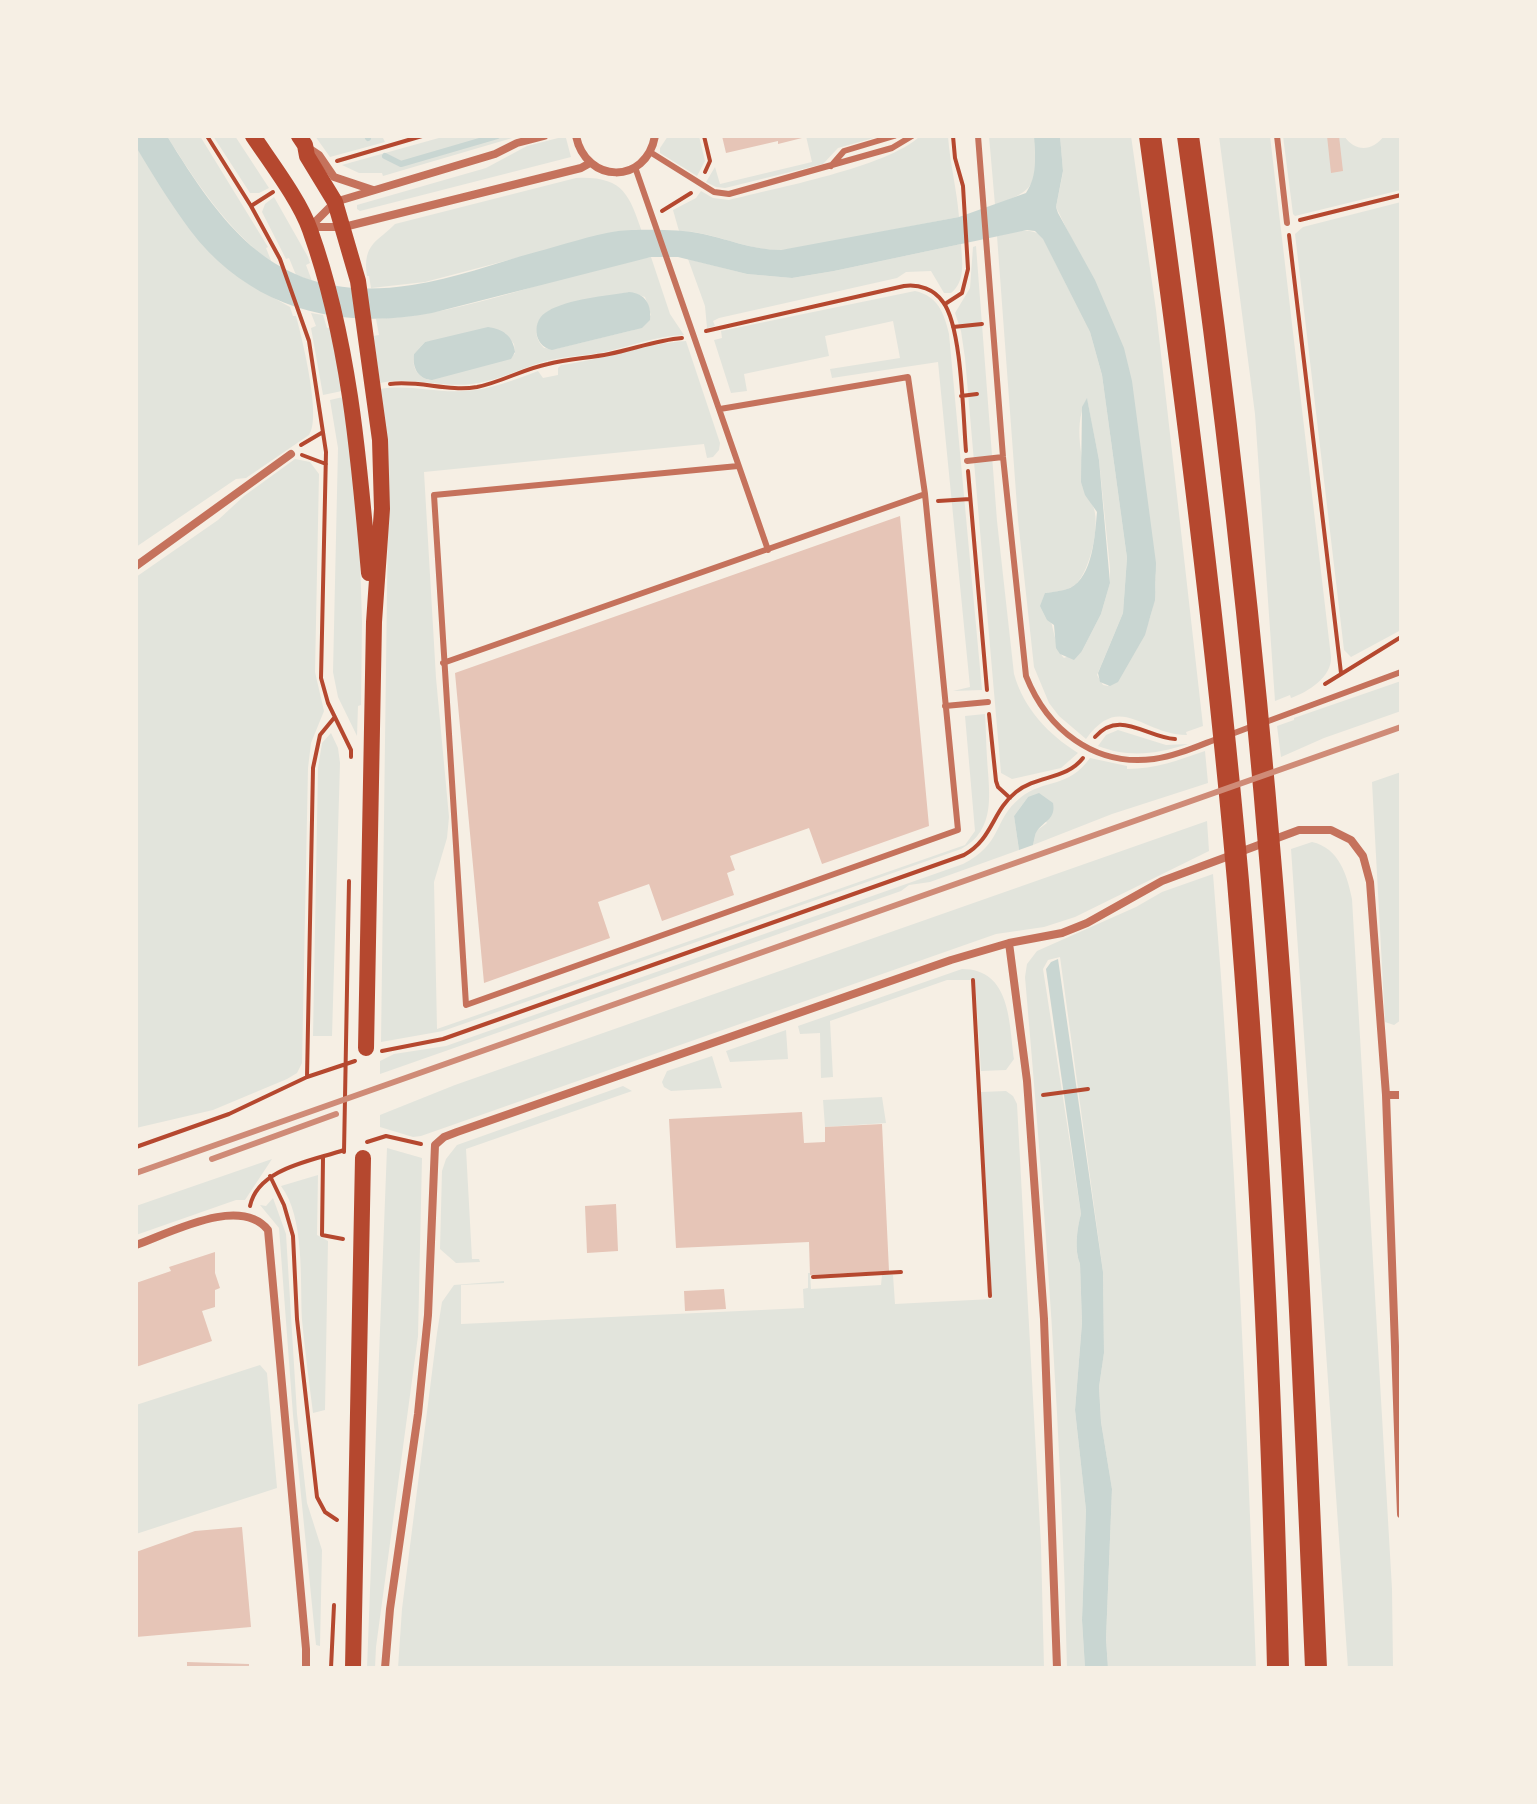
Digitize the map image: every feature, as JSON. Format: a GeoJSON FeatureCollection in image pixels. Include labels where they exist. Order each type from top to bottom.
{"type":"FeatureCollection","features":[{"type":"Feature","properties":{"kind":"highway"},"geometry":{"type":"LineString","coordinates":[[1150,136],[1203,545],[1238,882],[1262,1254],[1278,1668]]}},
{"type":"Feature","properties":{"kind":"highway"},"geometry":{"type":"LineString","coordinates":[[1188,136],[1243,579],[1271,869],[1302,1333],[1316,1668]]}},
{"type":"Feature","properties":{"kind":"main road"},"geometry":{"type":"LineString","coordinates":[[253,136],[310,227],[336,323],[359,464],[374,622]]}},
{"type":"Feature","properties":{"kind":"main road"},"geometry":{"type":"LineString","coordinates":[[302,141],[307,156],[335,202],[358,281],[381,472],[382,509],[374,622],[366,1048]]}},
{"type":"Feature","properties":{"kind":"main road"},"geometry":{"type":"LineString","coordinates":[[353,1668],[363,1158]]}},
{"type":"Feature","properties":{"kind":"street"},"geometry":{"type":"LineString","coordinates":[[310,227],[335,202],[495,154],[517,143],[544,136]]}},
{"type":"Feature","properties":{"kind":"street"},"geometry":{"type":"LineString","coordinates":[[576,136],[580,149],[590,163],[610,172],[623,172],[635,167],[650,152],[656,137]]}},
{"type":"Feature","properties":{"kind":"street"},"geometry":{"type":"LineString","coordinates":[[302,141],[319,155],[334,177],[374,190]]}},
{"type":"Feature","properties":{"kind":"street"},"geometry":{"type":"LineString","coordinates":[[310,227],[344,227],[581,168],[590,163]]}},
{"type":"Feature","properties":{"kind":"street"},"geometry":{"type":"LineString","coordinates":[[136,566],[291,454]]}},
{"type":"Feature","properties":{"kind":"street"},"geometry":{"type":"LineString","coordinates":[[385,1668],[428,1315],[435,1145],[444,1137],[471,1127],[951,960],[1009,943],[1062,933],[1087,923],[1162,881],[1299,830],[1331,830],[1351,840],[1363,856],[1370,882],[1386,1095],[1401,1514]]}},
{"type":"Feature","properties":{"kind":"street"},"geometry":{"type":"LineString","coordinates":[[1009,943],[1029,1097],[1044,1319],[1057,1668]]}},
{"type":"Feature","properties":{"kind":"street"},"geometry":{"type":"LineString","coordinates":[[1386,1095],[1401,1095]]}},
{"type":"Feature","properties":{"kind":"street"},"geometry":{"type":"LineString","coordinates":[[136,1245],[212,1218],[232,1215],[248,1215],[268,1230],[306,1668]]}},
{"type":"Feature","properties":{"kind":"lane"},"geometry":{"type":"LineString","coordinates":[[831,166],[844,151],[894,136]]}},
{"type":"Feature","properties":{"kind":"lane"},"geometry":{"type":"LineString","coordinates":[[650,152],[721,194],[892,148],[912,136]]}},
{"type":"Feature","properties":{"kind":"lane"},"geometry":{"type":"LineString","coordinates":[[978,136],[1003,457],[1026,676],[1039,706],[1088,749],[1118,758],[1143,760],[1172,755],[1401,672]]}},
{"type":"Feature","properties":{"kind":"lane"},"geometry":{"type":"LineString","coordinates":[[1277,136],[1287,223]]}},
{"type":"Feature","properties":{"kind":"lane"},"geometry":{"type":"LineString","coordinates":[[635,167],[768,550]]}},
{"type":"Feature","properties":{"kind":"lane"},"geometry":{"type":"LineString","coordinates":[[720,409],[908,377],[925,494],[958,830],[466,1005],[434,495],[738,466]]}},
{"type":"Feature","properties":{"kind":"lane"},"geometry":{"type":"LineString","coordinates":[[967,461],[1003,457]]}},
{"type":"Feature","properties":{"kind":"lane"},"geometry":{"type":"LineString","coordinates":[[443,663],[925,494]]}},
{"type":"Feature","properties":{"kind":"lane"},"geometry":{"type":"LineString","coordinates":[[945,706],[988,702]]}},
{"type":"Feature","properties":{"kind":"path"},"geometry":{"type":"LineString","coordinates":[[207,136],[280,259],[302,315],[312,356],[326,464],[321,678],[351,750],[351,764]]}},
{"type":"Feature","properties":{"kind":"path"},"geometry":{"type":"LineString","coordinates":[[391,145],[422,136]]}},
{"type":"Feature","properties":{"kind":"path"},"geometry":{"type":"LineString","coordinates":[[945,304],[955,300],[966,285],[968,248],[963,186],[953,136]]}},
{"type":"Feature","properties":{"kind":"path"},"geometry":{"type":"LineString","coordinates":[[1401,195],[1287,223],[1341,673],[1401,637]]}},
{"type":"Feature","properties":{"kind":"path"},"geometry":{"type":"LineString","coordinates":[[386,385],[405,383],[472,388],[503,381],[547,364],[694,336],[728,325],[910,286],[931,291],[945,304],[954,333],[996,781],[1010,798],[984,841],[961,857],[443,1039],[391,1048]]}},
{"type":"Feature","properties":{"kind":"path"},"geometry":{"type":"LineString","coordinates":[[961,396],[977,394]]}},
{"type":"Feature","properties":{"kind":"path"},"geometry":{"type":"LineString","coordinates":[[291,454],[323,432]]}},
{"type":"Feature","properties":{"kind":"path"},"geometry":{"type":"LineString","coordinates":[[291,454],[307,456],[326,464]]}},
{"type":"Feature","properties":{"kind":"path"},"geometry":{"type":"LineString","coordinates":[[925,494],[948,502],[970,499]]}},
{"type":"Feature","properties":{"kind":"path"},"geometry":{"type":"LineString","coordinates":[[307,1077],[313,768],[320,735],[335,717]]}},
{"type":"Feature","properties":{"kind":"path"},"geometry":{"type":"LineString","coordinates":[[344,1165],[349,871]]}},
{"type":"Feature","properties":{"kind":"path"},"geometry":{"type":"LineString","coordinates":[[973,980],[990,1296]]}},
{"type":"Feature","properties":{"kind":"path"},"geometry":{"type":"LineString","coordinates":[[136,1147],[229,1114],[307,1077],[329,1070]]}},
{"type":"Feature","properties":{"kind":"path"},"geometry":{"type":"LineString","coordinates":[[1029,1097],[1088,1089]]}},
{"type":"Feature","properties":{"kind":"path"},"geometry":{"type":"LineString","coordinates":[[386,1136],[435,1145]]}},
{"type":"Feature","properties":{"kind":"path"},"geometry":{"type":"LineString","coordinates":[[248,1215],[252,1198],[270,1176],[325,1157],[322,1235],[343,1239]]}},
{"type":"Feature","properties":{"kind":"path"},"geometry":{"type":"LineString","coordinates":[[270,1176],[284,1205],[293,1236],[297,1319],[317,1497],[325,1512],[337,1520]]}},
{"type":"Feature","properties":{"kind":"path"},"geometry":{"type":"LineString","coordinates":[[813,1277],[901,1272]]}},
{"type":"Feature","properties":{"kind":"shaded area"},"geometry":{"type":"Polygon","coordinates":[[[136,136],[167,136],[213,205],[237,233],[264,256],[294,273],[328,284],[367,288],[443,279],[618,231],[690,232],[781,250],[959,217],[1026,193],[1034,173],[1034,136],[1060,136],[1063,171],[1056,207],[1095,280],[1124,348],[1132,381],[1156,563],[1155,600],[1145,635],[1118,682],[1110,686],[1100,682],[1098,673],[1123,613],[1127,558],[1102,375],[1090,332],[1043,239],[1035,231],[1027,230],[792,278],[747,274],[678,257],[651,257],[432,313],[363,319],[298,308],[239,278],[213,257],[190,230],[136,147],[136,136]]]}},
{"type":"Feature","properties":{"kind":"shaded area"},"geometry":{"type":"Polygon","coordinates":[[[167,136],[200,136],[268,247],[272,263],[227,221],[167,136]]]}},
{"type":"Feature","properties":{"kind":"shaded area"},"geometry":{"type":"Polygon","coordinates":[[[213,136],[235,136],[269,188],[250,193],[213,136]]]}},
{"type":"Feature","properties":{"kind":"shaded area"},"geometry":{"type":"Polygon","coordinates":[[[315,136],[382,136],[385,142],[330,157],[315,136]]]}},
{"type":"Feature","properties":{"kind":"shaded area"},"geometry":{"type":"Polygon","coordinates":[[[446,136],[519,136],[383,176],[382,173],[359,173],[342,165],[446,136]]]}},
{"type":"Feature","properties":{"kind":"shaded area"},"geometry":{"type":"Polygon","coordinates":[[[668,136],[699,136],[705,161],[697,176],[660,153],[668,136]]]}},
{"type":"Feature","properties":{"kind":"shaded area"},"geometry":{"type":"Polygon","coordinates":[[[806,136],[881,136],[838,148],[823,164],[725,188],[706,182],[715,167],[720,184],[812,162],[806,136]]]}},
{"type":"Feature","properties":{"kind":"shaded area"},"geometry":{"type":"Polygon","coordinates":[[[920,136],[948,136],[959,217],[778,250],[679,231],[673,210],[696,198],[701,191],[713,198],[729,200],[801,183],[858,167],[904,147],[920,136]]]}},
{"type":"Feature","properties":{"kind":"shaded area"},"geometry":{"type":"Polygon","coordinates":[[[989,136],[1034,136],[1035,173],[1032,181],[1021,194],[995,205],[989,136]]]}},
{"type":"Feature","properties":{"kind":"shaded area"},"geometry":{"type":"Polygon","coordinates":[[[1060,136],[1131,136],[1156,310],[1203,726],[1186,732],[1187,735],[1121,717],[1110,718],[1086,739],[1049,703],[1034,667],[1018,520],[997,236],[1026,231],[1042,236],[1090,332],[1102,375],[1127,558],[1123,613],[1097,675],[1103,685],[1108,686],[1143,635],[1155,593],[1156,575],[1074,244],[1056,207],[1063,172],[1060,136]],[[1087,399],[1082,411],[1080,437],[1083,465],[1095,512],[1093,546],[1086,568],[1076,584],[1065,590],[1045,593],[1055,637],[1064,658],[1082,651],[1101,614],[1110,583],[1099,460],[1087,399]]]}},
{"type":"Feature","properties":{"kind":"shaded area"},"geometry":{"type":"Polygon","coordinates":[[[1219,136],[1270,136],[1331,657],[1328,671],[1318,683],[1291,698],[1290,695],[1275,701],[1255,414],[1219,136]]]}},
{"type":"Feature","properties":{"kind":"shaded area"},"geometry":{"type":"Polygon","coordinates":[[[1283,136],[1344,136],[1353,145],[1364,148],[1374,145],[1384,136],[1401,136],[1401,190],[1295,216],[1283,136]]]}},
{"type":"Feature","properties":{"kind":"shaded area"},"geometry":{"type":"Polygon","coordinates":[[[566,138],[571,157],[360,211],[357,209],[357,205],[486,168],[527,146],[566,138]]]}},
{"type":"Feature","properties":{"kind":"shaded area"},"geometry":{"type":"Polygon","coordinates":[[[136,147],[201,242],[247,283],[290,307],[293,316],[296,316],[310,377],[313,412],[309,435],[246,478],[236,479],[136,547],[136,147]]]}},
{"type":"Feature","properties":{"kind":"shaded area"},"geometry":{"type":"Polygon","coordinates":[[[576,178],[604,180],[622,190],[633,207],[642,232],[619,231],[425,282],[371,288],[366,265],[369,250],[395,224],[576,178]]]}},
{"type":"Feature","properties":{"kind":"shaded area"},"geometry":{"type":"Polygon","coordinates":[[[274,197],[308,257],[310,263],[306,265],[312,281],[296,275],[262,212],[265,204],[274,197]]]}},
{"type":"Feature","properties":{"kind":"shaded area"},"geometry":{"type":"Polygon","coordinates":[[[1401,202],[1401,630],[1351,657],[1344,650],[1295,234],[1303,227],[1401,202]]]}},
{"type":"Feature","properties":{"kind":"shaded area"},"geometry":{"type":"Polygon","coordinates":[[[961,244],[961,277],[951,293],[944,293],[931,271],[906,272],[897,278],[719,318],[713,321],[715,326],[707,328],[705,306],[688,259],[747,274],[792,278],[961,244]]]}},
{"type":"Feature","properties":{"kind":"shaded area"},"geometry":{"type":"Polygon","coordinates":[[[976,246],[997,521],[1014,674],[1018,687],[1038,720],[1078,753],[1061,768],[1012,779],[1001,773],[965,358],[955,313],[970,288],[973,247],[976,246]]]}},
{"type":"Feature","properties":{"kind":"shaded area"},"geometry":{"type":"Polygon","coordinates":[[[651,257],[670,314],[684,335],[551,360],[472,384],[380,383],[373,336],[379,335],[376,319],[446,310],[651,257]],[[629,292],[550,310],[541,318],[537,338],[544,348],[555,349],[633,330],[651,315],[645,297],[629,292]],[[505,333],[425,342],[414,354],[414,367],[429,380],[515,354],[514,344],[505,333]]]}},
{"type":"Feature","properties":{"kind":"shaded area"},"geometry":{"type":"Polygon","coordinates":[[[915,291],[923,293],[939,306],[949,334],[982,690],[953,691],[970,687],[938,362],[832,378],[830,369],[900,358],[893,321],[825,336],[829,356],[744,374],[747,391],[731,393],[714,340],[722,338],[721,331],[915,291]]]}},
{"type":"Feature","properties":{"kind":"shaded area"},"geometry":{"type":"Polygon","coordinates":[[[629,292],[643,297],[650,309],[650,320],[642,328],[552,350],[538,338],[539,320],[548,311],[576,301],[629,292]]]}},
{"type":"Feature","properties":{"kind":"shaded area"},"geometry":{"type":"Polygon","coordinates":[[[311,313],[323,315],[327,328],[331,327],[342,391],[323,395],[311,328],[316,326],[311,313]]]}},
{"type":"Feature","properties":{"kind":"shaded area"},"geometry":{"type":"Polygon","coordinates":[[[488,327],[510,338],[515,352],[511,359],[432,380],[417,372],[414,354],[425,342],[488,327]]]}},
{"type":"Feature","properties":{"kind":"shaded area"},"geometry":{"type":"Polygon","coordinates":[[[686,341],[720,443],[713,457],[707,458],[704,444],[424,472],[436,678],[449,817],[447,838],[434,882],[437,1029],[965,845],[975,831],[965,716],[985,714],[989,797],[986,821],[973,841],[961,849],[443,1031],[381,1042],[388,517],[380,389],[474,390],[538,371],[543,378],[558,375],[561,365],[686,341]]]}},
{"type":"Feature","properties":{"kind":"shaded area"},"geometry":{"type":"Polygon","coordinates":[[[343,397],[359,524],[362,622],[361,705],[358,706],[357,736],[338,697],[333,672],[338,448],[330,400],[343,397]]]}},
{"type":"Feature","properties":{"kind":"shaded area"},"geometry":{"type":"Polygon","coordinates":[[[1087,398],[1099,460],[1110,583],[1101,614],[1074,660],[1060,654],[1056,648],[1054,625],[1047,620],[1040,606],[1045,593],[1070,588],[1078,582],[1084,575],[1091,554],[1097,512],[1085,495],[1081,482],[1082,407],[1087,398]]]}},
{"type":"Feature","properties":{"kind":"shaded area"},"geometry":{"type":"Polygon","coordinates":[[[295,459],[310,462],[319,474],[315,672],[324,711],[311,743],[308,768],[302,1063],[297,1073],[287,1079],[213,1110],[136,1128],[136,577],[218,520],[244,496],[295,459]]]}},
{"type":"Feature","properties":{"kind":"shaded area"},"geometry":{"type":"Polygon","coordinates":[[[1401,681],[1401,711],[1281,757],[1277,726],[1401,681]]]}},
{"type":"Feature","properties":{"kind":"shaded area"},"geometry":{"type":"Polygon","coordinates":[[[1118,730],[1166,745],[1188,744],[1143,753],[1098,746],[1106,735],[1118,730]]]}},
{"type":"Feature","properties":{"kind":"shaded area"},"geometry":{"type":"Polygon","coordinates":[[[331,733],[340,763],[332,1036],[313,1036],[318,768],[322,743],[331,733]]]}},
{"type":"Feature","properties":{"kind":"shaded area"},"geometry":{"type":"Polygon","coordinates":[[[1205,751],[1208,783],[1112,814],[1033,845],[1036,831],[1047,823],[1028,797],[1014,816],[1019,850],[930,882],[909,885],[901,891],[380,1074],[380,1061],[394,1054],[446,1046],[963,864],[985,848],[1011,806],[1020,798],[1073,775],[1090,758],[1137,769],[1205,751]]]}},
{"type":"Feature","properties":{"kind":"shaded area"},"geometry":{"type":"Polygon","coordinates":[[[1401,772],[1401,1020],[1394,1025],[1385,1022],[1372,782],[1401,772]]]}},
{"type":"Feature","properties":{"kind":"shaded area"},"geometry":{"type":"Polygon","coordinates":[[[1039,793],[1053,803],[1053,813],[1036,832],[1033,845],[1019,850],[1014,816],[1028,797],[1039,793]]]}},
{"type":"Feature","properties":{"kind":"shaded area"},"geometry":{"type":"Polygon","coordinates":[[[1207,821],[1209,851],[1075,917],[1044,927],[996,934],[421,1136],[413,1137],[380,1127],[380,1115],[455,1085],[1207,821]]]}},
{"type":"Feature","properties":{"kind":"shaded area"},"geometry":{"type":"Polygon","coordinates":[[[1312,842],[1335,856],[1344,872],[1352,899],[1392,1589],[1393,1668],[1348,1668],[1291,849],[1312,842]]]}},
{"type":"Feature","properties":{"kind":"shaded area"},"geometry":{"type":"Polygon","coordinates":[[[1213,874],[1234,1171],[1256,1668],[1108,1668],[1106,1639],[1112,1489],[1101,1422],[1099,1387],[1104,1353],[1103,1272],[1060,957],[1048,960],[1043,969],[1081,1214],[1077,1246],[1082,1323],[1075,1410],[1086,1510],[1082,1620],[1085,1668],[1067,1668],[1057,1408],[1025,977],[1027,964],[1037,951],[1136,907],[1162,892],[1213,874]]]}},
{"type":"Feature","properties":{"kind":"shaded area"},"geometry":{"type":"Polygon","coordinates":[[[1058,959],[1103,1272],[1104,1353],[1099,1387],[1101,1422],[1112,1489],[1106,1639],[1108,1668],[1085,1668],[1082,1620],[1086,1510],[1075,1410],[1082,1323],[1077,1246],[1081,1214],[1046,969],[1058,959]]]}},
{"type":"Feature","properties":{"kind":"shaded area"},"geometry":{"type":"Polygon","coordinates":[[[962,969],[978,971],[999,988],[1008,1015],[1014,1059],[1006,1070],[981,1071],[975,980],[947,980],[830,1021],[833,1077],[821,1078],[820,1033],[800,1034],[798,1026],[962,969]]]}},
{"type":"Feature","properties":{"kind":"shaded area"},"geometry":{"type":"Polygon","coordinates":[[[786,1030],[788,1059],[730,1062],[726,1051],[786,1030]]]}},
{"type":"Feature","properties":{"kind":"shaded area"},"geometry":{"type":"Polygon","coordinates":[[[712,1056],[722,1088],[671,1091],[664,1087],[662,1082],[667,1071],[712,1056]]]}},
{"type":"Feature","properties":{"kind":"shaded area"},"geometry":{"type":"Polygon","coordinates":[[[623,1086],[632,1091],[466,1149],[472,1259],[479,1259],[480,1262],[456,1263],[440,1249],[442,1171],[446,1159],[457,1145],[623,1086]]]}},
{"type":"Feature","properties":{"kind":"shaded area"},"geometry":{"type":"Polygon","coordinates":[[[1006,1091],[1017,1104],[1041,1546],[1044,1668],[398,1668],[402,1609],[437,1333],[442,1302],[454,1285],[504,1281],[461,1285],[461,1324],[804,1308],[803,1289],[808,1288],[808,1273],[811,1289],[881,1285],[882,1275],[893,1275],[895,1304],[992,1299],[981,1092],[1006,1091]]]}},
{"type":"Feature","properties":{"kind":"shaded area"},"geometry":{"type":"Polygon","coordinates":[[[882,1097],[886,1123],[825,1127],[823,1100],[882,1097]]]}},
{"type":"Feature","properties":{"kind":"shaded area"},"geometry":{"type":"Polygon","coordinates":[[[387,1148],[422,1158],[418,1336],[375,1668],[367,1668],[387,1148]]]}},
{"type":"Feature","properties":{"kind":"shaded area"},"geometry":{"type":"Polygon","coordinates":[[[272,1159],[245,1200],[236,1200],[136,1235],[136,1206],[272,1159]]]}},
{"type":"Feature","properties":{"kind":"shaded area"},"geometry":{"type":"Polygon","coordinates":[[[318,1175],[317,1235],[328,1241],[325,1410],[313,1413],[302,1320],[298,1232],[289,1199],[281,1186],[318,1175]]]}},
{"type":"Feature","properties":{"kind":"shaded area"},"geometry":{"type":"Polygon","coordinates":[[[273,1198],[286,1234],[297,1414],[307,1503],[322,1550],[320,1646],[316,1645],[293,1415],[279,1228],[260,1205],[266,1206],[273,1198]]]}},
{"type":"Feature","properties":{"kind":"shaded area"},"geometry":{"type":"Polygon","coordinates":[[[260,1365],[267,1373],[277,1488],[136,1534],[136,1405],[260,1365]]]}},
{"type":"Feature","properties":{"kind":"building"},"geometry":{"type":"Polygon","coordinates":[[[722,136],[806,136],[806,137],[726,153],[722,136]]]}},
{"type":"Feature","properties":{"kind":"building"},"geometry":{"type":"Polygon","coordinates":[[[1327,136],[1339,136],[1343,171],[1331,173],[1327,136]]]}},
{"type":"Feature","properties":{"kind":"building"},"geometry":{"type":"Polygon","coordinates":[[[900,516],[929,826],[822,864],[809,828],[730,856],[735,870],[727,873],[734,895],[662,921],[649,884],[598,902],[610,938],[484,983],[455,673],[900,516]]]}},
{"type":"Feature","properties":{"kind":"building"},"geometry":{"type":"Polygon","coordinates":[[[802,1112],[804,1143],[825,1142],[825,1127],[882,1124],[889,1271],[810,1275],[809,1242],[676,1248],[669,1119],[802,1112]]]}},
{"type":"Feature","properties":{"kind":"building"},"geometry":{"type":"Polygon","coordinates":[[[616,1204],[618,1251],[587,1253],[585,1206],[616,1204]]]}},
{"type":"Feature","properties":{"kind":"building"},"geometry":{"type":"Polygon","coordinates":[[[215,1252],[215,1273],[220,1288],[215,1290],[215,1307],[202,1311],[212,1341],[136,1367],[136,1283],[171,1271],[169,1267],[215,1252]]]}},
{"type":"Feature","properties":{"kind":"building"},"geometry":{"type":"Polygon","coordinates":[[[724,1289],[726,1309],[685,1311],[684,1291],[724,1289]]]}},
{"type":"Feature","properties":{"kind":"building"},"geometry":{"type":"Polygon","coordinates":[[[242,1527],[251,1627],[136,1637],[136,1552],[195,1531],[242,1527]]]}},
{"type":"Feature","properties":{"kind":"building"},"geometry":{"type":"Polygon","coordinates":[[[187,1662],[249,1664],[249,1668],[187,1668],[187,1662]]]}},
{"type":"Feature","properties":{"kind":"waterway"},"geometry":{"type":"LineString","coordinates":[[385,156],[401,164],[497,136]]}},
{"type":"Feature","properties":{"kind":"railway"},"geometry":{"type":"LineString","coordinates":[[136,1173],[1401,727]]}},
{"type":"Feature","properties":{"kind":"railway"},"geometry":{"type":"LineString","coordinates":[[212,1159],[336,1114]]}}]}
